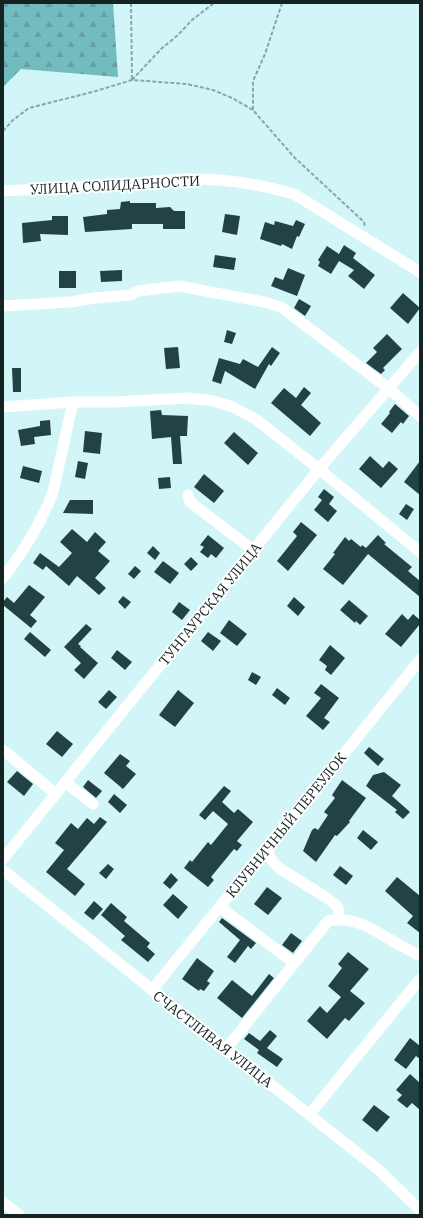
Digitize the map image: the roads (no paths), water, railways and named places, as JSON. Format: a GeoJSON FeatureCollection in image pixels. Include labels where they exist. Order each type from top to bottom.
{"type":"FeatureCollection","features":[{"type":"Feature","properties":{"kind":"street","name":"УЛИЦА СОЛИДАРНОСТИ"},"geometry":{"type":"LineString","coordinates":[[3,191],[195,179],[252,184],[294,194],[420,272]]}},
{"type":"Feature","properties":{"kind":"street"},"geometry":{"type":"LineString","coordinates":[[3,306],[70,302],[130,295],[138,291],[179,286],[264,302],[281,307],[388,388],[420,416]]}},
{"type":"Feature","properties":{"kind":"street","name":"ТУНГАУРСКАЯ УЛИЦА"},"geometry":{"type":"LineString","coordinates":[[3,859],[319,469],[420,352]]}},
{"type":"Feature","properties":{"kind":"street"},"geometry":{"type":"LineString","coordinates":[[3,407],[73,402],[114,402],[188,398],[213,401],[233,407],[257,420],[420,552]]}},
{"type":"Feature","properties":{"kind":"street"},"geometry":{"type":"LineString","coordinates":[[3,578],[19,558],[35,532],[48,505],[53,492],[73,402]]}},
{"type":"Feature","properties":{"kind":"street"},"geometry":{"type":"LineString","coordinates":[[188,495],[190,502],[253,550]]}},
{"type":"Feature","properties":{"kind":"street","name":"КЛУБНИЧНЫЙ ПЕРЕУЛОК"},"geometry":{"type":"LineString","coordinates":[[152,990],[420,660]]}},
{"type":"Feature","properties":{"kind":"street"},"geometry":{"type":"LineString","coordinates":[[3,750],[56,794]]}},
{"type":"Feature","properties":{"kind":"street"},"geometry":{"type":"LineString","coordinates":[[65,782],[93,804]]}},
{"type":"Feature","properties":{"kind":"street"},"geometry":{"type":"LineString","coordinates":[[269,847],[268,853],[273,862],[279,868],[336,905],[339,911],[338,920]]}},
{"type":"Feature","properties":{"kind":"street","name":"СЧАСТЛИВАЯ УЛИЦА"},"geometry":{"type":"LineString","coordinates":[[3,870],[379,1170],[420,1210]]}},
{"type":"Feature","properties":{"kind":"street"},"geometry":{"type":"LineString","coordinates":[[220,907],[294,963]]}},
{"type":"Feature","properties":{"kind":"street"},"geometry":{"type":"LineString","coordinates":[[226,1049],[328,921],[348,920],[364,924],[416,954],[420,954]]}},
{"type":"Feature","properties":{"kind":"street"},"geometry":{"type":"LineString","coordinates":[[309,1115],[420,979]]}},
{"type":"Feature","properties":{"kind":"street"},"geometry":{"type":"LineString","coordinates":[[3,1202],[19,1215]]}}]}
